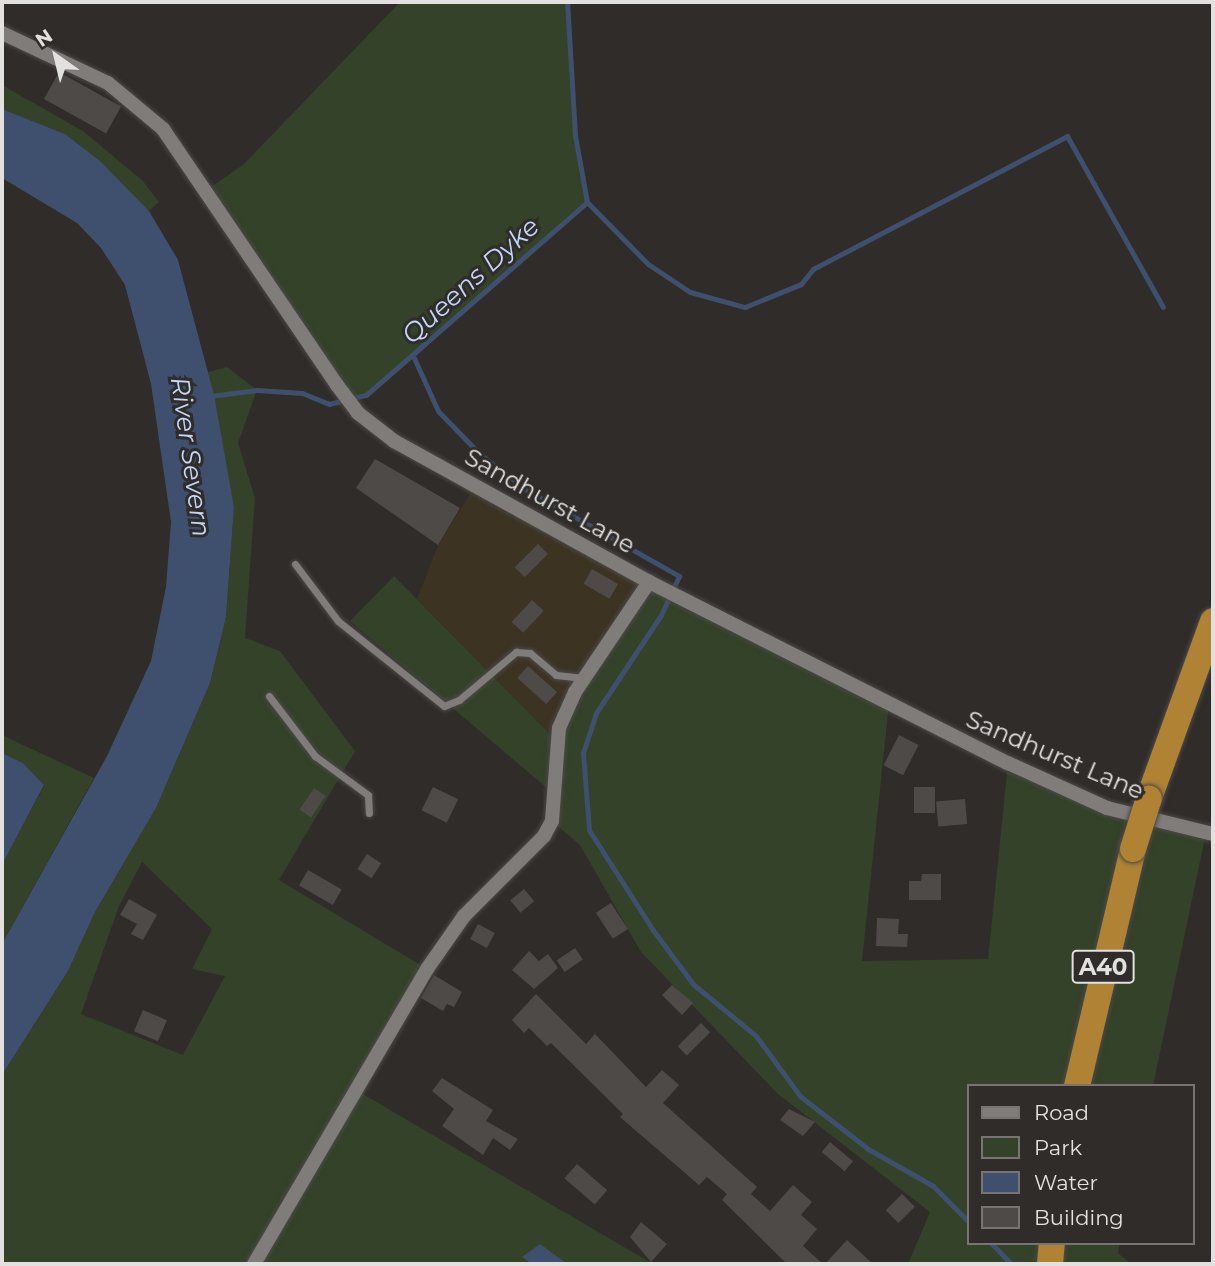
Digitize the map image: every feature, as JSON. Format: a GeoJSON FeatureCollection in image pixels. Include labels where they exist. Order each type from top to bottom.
{"type":"FeatureCollection","features":[{"type":"Feature","properties":{"kind":"highway","name":"A40"},"geometry":{"type":"LineString","coordinates":[[1077,1084],[1133,849],[1213,621]]}},
{"type":"Feature","properties":{"kind":"highway"},"geometry":{"type":"LineString","coordinates":[[1050,1264],[1052,1245]]}},
{"type":"Feature","properties":{"kind":"street","name":"Sandhurst Lane"},"geometry":{"type":"LineString","coordinates":[[2,33],[108,83],[163,129],[358,414],[394,441],[649,582],[1107,808],[1213,834]]}},
{"type":"Feature","properties":{"kind":"street"},"geometry":{"type":"LineString","coordinates":[[254,1264],[427,969],[464,916],[544,836],[552,821],[559,729],[584,678],[649,582]]}},
{"type":"Feature","properties":{"kind":"lane"},"geometry":{"type":"LineString","coordinates":[[295,565],[338,621],[444,706],[459,700],[516,652],[530,653],[556,675],[584,678]]}},
{"type":"Feature","properties":{"kind":"lane"},"geometry":{"type":"LineString","coordinates":[[269,696],[314,756],[368,795],[369,813]]}},
{"type":"Feature","properties":{"kind":"shaded area"},"geometry":{"type":"Polygon","coordinates":[[[475,486],[649,582],[558,742],[417,599],[438,545],[475,486]]]}},
{"type":"Feature","properties":{"kind":"green space"},"geometry":{"type":"Polygon","coordinates":[[[400,2],[567,2],[575,135],[587,202],[414,358],[366,395],[348,400],[208,189],[244,164],[400,2]]]}},
{"type":"Feature","properties":{"kind":"green space"},"geometry":{"type":"Polygon","coordinates":[[[2,85],[83,131],[143,181],[159,202],[149,211],[65,134],[2,109],[2,85]]]}},
{"type":"Feature","properties":{"kind":"green space"},"geometry":{"type":"Polygon","coordinates":[[[227,367],[257,390],[238,443],[255,498],[245,638],[280,651],[355,751],[279,880],[427,969],[356,1090],[653,1264],[2,1264],[2,1075],[68,971],[95,912],[156,808],[210,683],[226,617],[234,507],[208,372],[227,367]],[[142,862],[119,906],[81,1014],[183,1055],[225,976],[192,969],[212,929],[142,862]]]}},
{"type":"Feature","properties":{"kind":"green space"},"geometry":{"type":"Polygon","coordinates":[[[394,576],[557,741],[559,728],[649,582],[889,704],[862,961],[988,959],[1008,763],[1107,808],[1206,833],[1153,1084],[967,1084],[967,1245],[1120,1245],[1118,1253],[1131,1264],[908,1264],[930,1212],[778,1094],[641,952],[580,845],[552,821],[554,794],[350,621],[394,576]]]}},
{"type":"Feature","properties":{"kind":"green space"},"geometry":{"type":"Polygon","coordinates":[[[2,735],[94,778],[2,944],[2,865],[44,786],[23,763],[2,753],[2,735]]]}},
{"type":"Feature","properties":{"kind":"water","name":"River Severn"},"geometry":{"type":"Polygon","coordinates":[[[2,109],[65,134],[101,162],[149,211],[178,260],[214,395],[234,507],[226,617],[210,683],[156,808],[95,912],[68,971],[2,1075],[2,944],[107,756],[151,661],[166,587],[171,522],[151,384],[125,285],[101,248],[77,223],[2,178],[2,109]]]}},
{"type":"Feature","properties":{"kind":"water"},"geometry":{"type":"Polygon","coordinates":[[[2,753],[23,763],[44,785],[2,865],[2,753]]]}},
{"type":"Feature","properties":{"kind":"water"},"geometry":{"type":"Polygon","coordinates":[[[540,1244],[570,1264],[532,1264],[522,1257],[540,1244]]]}},
{"type":"Feature","properties":{"kind":"building"},"geometry":{"type":"Polygon","coordinates":[[[59,72],[121,106],[106,134],[44,99],[59,72]]]}},
{"type":"Feature","properties":{"kind":"building"},"geometry":{"type":"Polygon","coordinates":[[[375,459],[460,508],[438,545],[356,488],[375,459]]]}},
{"type":"Feature","properties":{"kind":"building"},"geometry":{"type":"Polygon","coordinates":[[[538,544],[548,554],[525,577],[515,567],[538,544]]]}},
{"type":"Feature","properties":{"kind":"building"},"geometry":{"type":"Polygon","coordinates":[[[592,569],[618,584],[609,599],[584,584],[592,569]]]}},
{"type":"Feature","properties":{"kind":"building"},"geometry":{"type":"Polygon","coordinates":[[[532,600],[544,611],[523,633],[512,622],[532,600]]]}},
{"type":"Feature","properties":{"kind":"building"},"geometry":{"type":"Polygon","coordinates":[[[528,666],[557,692],[546,704],[517,678],[528,666]]]}},
{"type":"Feature","properties":{"kind":"building"},"geometry":{"type":"Polygon","coordinates":[[[899,735],[919,745],[903,775],[884,765],[899,735]]]}},
{"type":"Feature","properties":{"kind":"building"},"geometry":{"type":"Polygon","coordinates":[[[433,787],[458,799],[447,823],[422,810],[433,787]]]}},
{"type":"Feature","properties":{"kind":"building"},"geometry":{"type":"Polygon","coordinates":[[[914,787],[935,787],[935,813],[914,813],[914,787]]]}},
{"type":"Feature","properties":{"kind":"building"},"geometry":{"type":"Polygon","coordinates":[[[314,788],[326,796],[311,817],[299,810],[314,788]]]}},
{"type":"Feature","properties":{"kind":"building"},"geometry":{"type":"Polygon","coordinates":[[[965,799],[967,824],[938,826],[936,802],[965,799]]]}},
{"type":"Feature","properties":{"kind":"building"},"geometry":{"type":"Polygon","coordinates":[[[367,854],[381,863],[371,878],[357,869],[367,854]]]}},
{"type":"Feature","properties":{"kind":"building"},"geometry":{"type":"Polygon","coordinates":[[[308,870],[342,890],[333,905],[299,886],[308,870]]]}},
{"type":"Feature","properties":{"kind":"building"},"geometry":{"type":"Polygon","coordinates":[[[922,874],[941,874],[941,900],[909,900],[909,881],[921,881],[922,874]]]}},
{"type":"Feature","properties":{"kind":"building"},"geometry":{"type":"Polygon","coordinates":[[[524,889],[534,901],[520,913],[510,901],[524,889]]]}},
{"type":"Feature","properties":{"kind":"building"},"geometry":{"type":"Polygon","coordinates":[[[129,899],[157,915],[143,940],[131,934],[137,924],[120,915],[129,899]]]}},
{"type":"Feature","properties":{"kind":"building"},"geometry":{"type":"Polygon","coordinates":[[[611,903],[628,929],[613,939],[596,913],[611,903]]]}},
{"type":"Feature","properties":{"kind":"building"},"geometry":{"type":"Polygon","coordinates":[[[877,918],[899,919],[898,934],[908,934],[907,947],[876,946],[877,918]]]}},
{"type":"Feature","properties":{"kind":"building"},"geometry":{"type":"Polygon","coordinates":[[[478,924],[495,933],[487,948],[470,939],[478,924]]]}},
{"type":"Feature","properties":{"kind":"building"},"geometry":{"type":"Polygon","coordinates":[[[575,948],[583,960],[565,972],[557,960],[575,948]]]}},
{"type":"Feature","properties":{"kind":"building"},"geometry":{"type":"Polygon","coordinates":[[[529,951],[539,961],[548,954],[558,968],[534,989],[512,970],[529,951]]]}},
{"type":"Feature","properties":{"kind":"building"},"geometry":{"type":"Polygon","coordinates":[[[434,975],[462,992],[454,1007],[447,1004],[443,1011],[421,998],[434,975]]]}},
{"type":"Feature","properties":{"kind":"building"},"geometry":{"type":"Polygon","coordinates":[[[672,985],[693,1003],[682,1015],[662,995],[672,985]]]}},
{"type":"Feature","properties":{"kind":"building"},"geometry":{"type":"Polygon","coordinates":[[[536,994],[586,1044],[595,1034],[646,1087],[662,1070],[679,1085],[663,1103],[757,1187],[751,1194],[770,1211],[793,1185],[812,1202],[801,1215],[817,1229],[803,1246],[823,1264],[787,1264],[722,1200],[727,1194],[707,1177],[699,1185],[620,1117],[623,1114],[551,1043],[547,1046],[529,1028],[524,1033],[512,1020],[536,994]]]}},
{"type":"Feature","properties":{"kind":"building"},"geometry":{"type":"Polygon","coordinates":[[[143,1010],[167,1020],[158,1041],[134,1031],[143,1010]]]}},
{"type":"Feature","properties":{"kind":"building"},"geometry":{"type":"Polygon","coordinates":[[[701,1023],[710,1032],[687,1056],[678,1046],[701,1023]]]}},
{"type":"Feature","properties":{"kind":"building"},"geometry":{"type":"Polygon","coordinates":[[[442,1078],[493,1110],[486,1121],[518,1139],[510,1150],[493,1138],[483,1155],[442,1126],[454,1109],[432,1091],[442,1078]]]}},
{"type":"Feature","properties":{"kind":"building"},"geometry":{"type":"Polygon","coordinates":[[[789,1109],[815,1122],[803,1136],[780,1120],[789,1109]]]}},
{"type":"Feature","properties":{"kind":"building"},"geometry":{"type":"Polygon","coordinates":[[[830,1142],[853,1161],[845,1171],[822,1152],[830,1142]]]}},
{"type":"Feature","properties":{"kind":"building"},"geometry":{"type":"Polygon","coordinates":[[[577,1164],[607,1190],[595,1205],[565,1178],[577,1164]]]}},
{"type":"Feature","properties":{"kind":"building"},"geometry":{"type":"Polygon","coordinates":[[[902,1194],[915,1207],[898,1223],[886,1210],[902,1194]]]}},
{"type":"Feature","properties":{"kind":"building"},"geometry":{"type":"Polygon","coordinates":[[[641,1222],[667,1244],[651,1262],[630,1237],[641,1222]]]}},
{"type":"Feature","properties":{"kind":"building"},"geometry":{"type":"Polygon","coordinates":[[[847,1240],[873,1264],[825,1264],[847,1240]]]}},
{"type":"Feature","properties":{"kind":"waterway","name":"Queens Dyke"},"geometry":{"type":"LineString","coordinates":[[210,396],[257,390],[302,393],[329,404],[366,395],[587,202],[575,135],[567,2]]}},
{"type":"Feature","properties":{"kind":"waterway"},"geometry":{"type":"LineString","coordinates":[[587,202],[648,264],[690,292],[745,307],[801,284],[813,269],[1067,136],[1163,307]]}},
{"type":"Feature","properties":{"kind":"waterway"},"geometry":{"type":"LineString","coordinates":[[414,358],[438,411],[480,454],[527,490],[679,576],[661,615],[596,713],[583,753],[589,830],[653,930],[693,984],[756,1036],[800,1096],[868,1149],[933,1186],[967,1220]]}},
{"type":"Feature","properties":{"kind":"waterway"},"geometry":{"type":"LineString","coordinates":[[993,1245],[1011,1264]]}}]}
